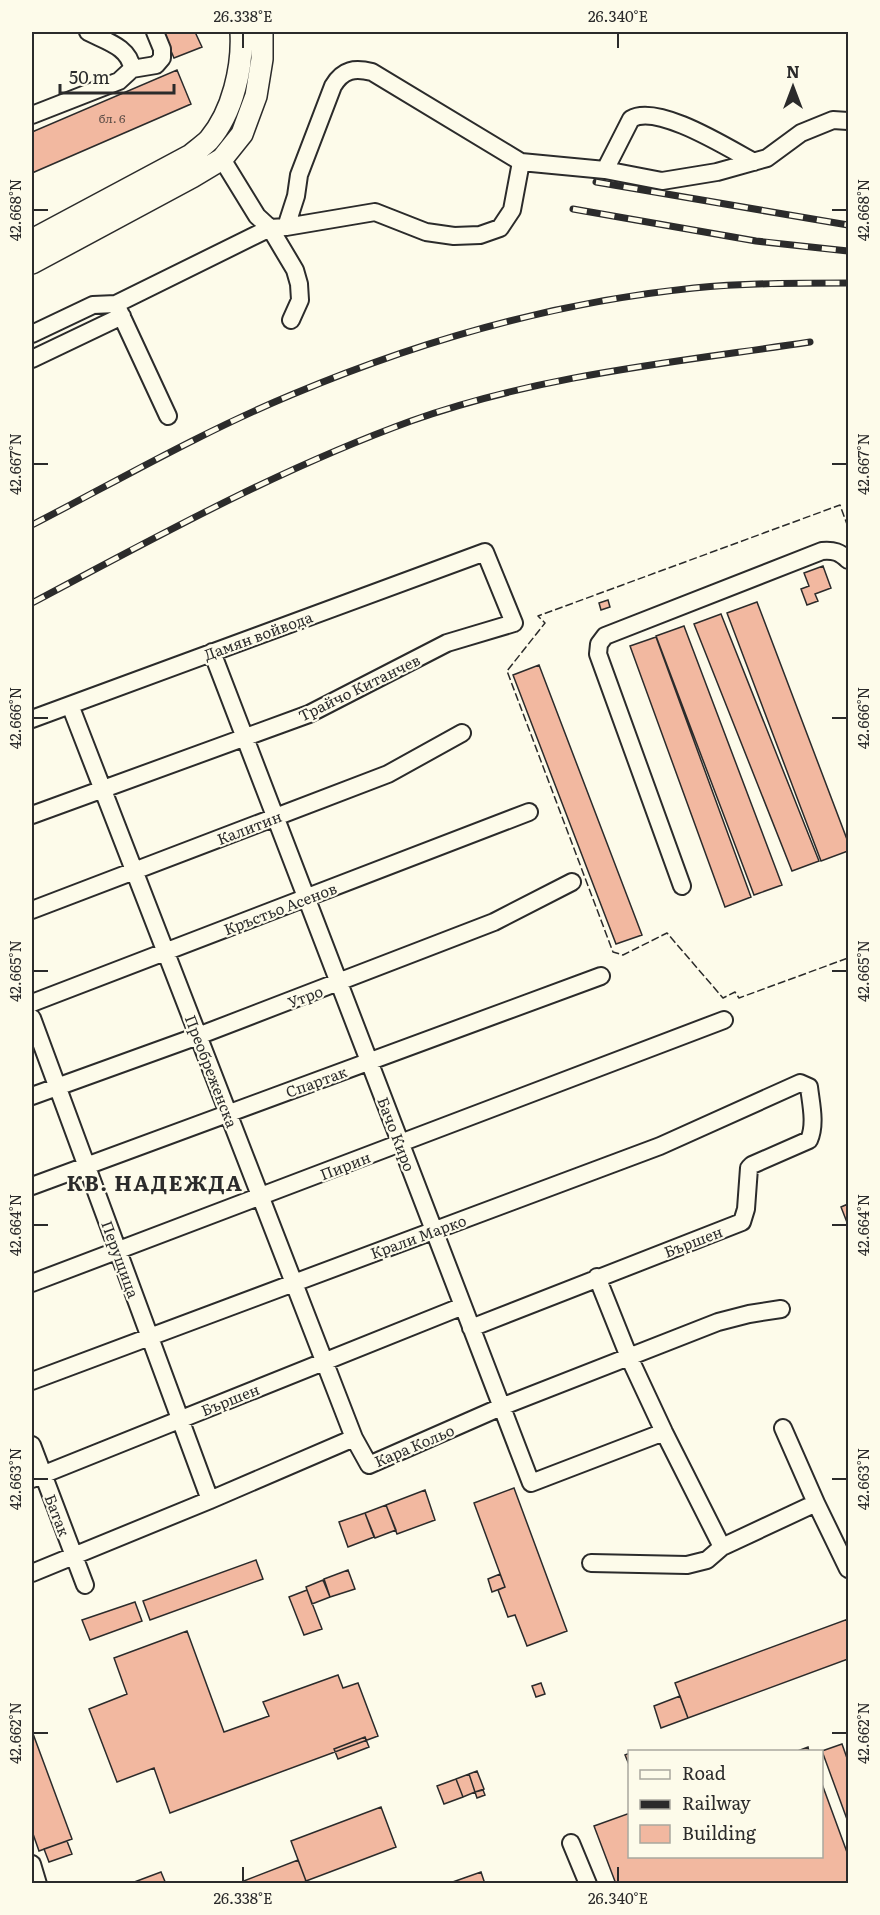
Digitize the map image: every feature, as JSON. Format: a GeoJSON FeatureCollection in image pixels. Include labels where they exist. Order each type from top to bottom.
{"type":"FeatureCollection","features":[{"type":"Feature","properties":{"kind":"main road"},"geometry":{"type":"LineString","coordinates":[[32,240],[191,155],[210,140],[226,113],[239,75],[241,32]]}},
{"type":"Feature","properties":{"kind":"main road"},"geometry":{"type":"LineString","coordinates":[[32,262],[222,159],[242,134],[256,96],[262,58],[262,32]]}},
{"type":"Feature","properties":{"kind":"street"},"geometry":{"type":"LineString","coordinates":[[88,32],[125,52],[131,60],[132,69]]}},
{"type":"Feature","properties":{"kind":"street"},"geometry":{"type":"LineString","coordinates":[[32,115],[119,81],[132,69],[156,65],[162,58],[162,49],[155,32]]}},
{"type":"Feature","properties":{"kind":"street"},"geometry":{"type":"LineString","coordinates":[[278,228],[296,196],[299,175],[333,86],[338,78],[347,71],[360,69],[372,72],[521,162],[605,170],[662,181],[717,172],[768,158],[801,133],[833,120],[849,121]]}},
{"type":"Feature","properties":{"kind":"street"},"geometry":{"type":"LineString","coordinates":[[605,170],[631,119],[637,115],[647,114],[660,116],[702,134],[754,162]]}},
{"type":"Feature","properties":{"kind":"street"},"geometry":{"type":"LineString","coordinates":[[222,159],[257,216],[278,228],[299,284],[300,300],[291,320]]}},
{"type":"Feature","properties":{"kind":"street"},"geometry":{"type":"LineString","coordinates":[[32,359],[119,310],[278,228],[375,212],[426,232],[454,236],[480,235],[500,228],[512,210],[521,162]]}},
{"type":"Feature","properties":{"kind":"street"},"geometry":{"type":"LineString","coordinates":[[32,334],[93,304],[119,310]]}},
{"type":"Feature","properties":{"kind":"street"},"geometry":{"type":"LineString","coordinates":[[119,310],[168,417]]}},
{"type":"Feature","properties":{"kind":"street"},"geometry":{"type":"LineString","coordinates":[[682,886],[598,654],[599,644],[605,636],[822,551],[834,550],[849,560]]}},
{"type":"Feature","properties":{"kind":"street","name":"Дамян войвода"},"geometry":{"type":"LineString","coordinates":[[32,719],[485,552]]}},
{"type":"Feature","properties":{"kind":"street","name":"Трайчо Китанчев"},"geometry":{"type":"LineString","coordinates":[[32,815],[309,714],[447,644],[514,623],[485,552]]}},
{"type":"Feature","properties":{"kind":"street","name":"Бачо Киро"},"geometry":{"type":"LineString","coordinates":[[212,652],[531,1483],[664,1432]]}},
{"type":"Feature","properties":{"kind":"street","name":"Преобреженска"},"geometry":{"type":"LineString","coordinates":[[70,705],[354,1438]]}},
{"type":"Feature","properties":{"kind":"street","name":"Калитин"},"geometry":{"type":"LineString","coordinates":[[32,910],[388,774],[462,733]]}},
{"type":"Feature","properties":{"kind":"street","name":"Кръстьо Асенов"},"geometry":{"type":"LineString","coordinates":[[32,1003],[529,812]]}},
{"type":"Feature","properties":{"kind":"street","name":"Утро"},"geometry":{"type":"LineString","coordinates":[[32,1096],[339,983],[494,922],[572,882]]}},
{"type":"Feature","properties":{"kind":"street","name":"Спартак"},"geometry":{"type":"LineString","coordinates":[[32,1186],[601,976]]}},
{"type":"Feature","properties":{"kind":"street","name":"Перущица"},"geometry":{"type":"LineString","coordinates":[[32,1018],[210,1500]]}},
{"type":"Feature","properties":{"kind":"street","name":"Пирин"},"geometry":{"type":"LineString","coordinates":[[32,1283],[724,1020]]}},
{"type":"Feature","properties":{"kind":"street","name":"Крали Марко"},"geometry":{"type":"LineString","coordinates":[[32,1381],[660,1146],[800,1083]]}},
{"type":"Feature","properties":{"kind":"street","name":"Бършен"},"geometry":{"type":"LineString","coordinates":[[471,1328],[742,1222],[746,1209],[749,1168],[809,1140],[812,1132],[809,1087],[800,1083]]}},
{"type":"Feature","properties":{"kind":"street"},"geometry":{"type":"LineString","coordinates":[[597,1277],[629,1357],[722,1547]]}},
{"type":"Feature","properties":{"kind":"street","name":"Бършен"},"geometry":{"type":"LineString","coordinates":[[37,1477],[463,1306]]}},
{"type":"Feature","properties":{"kind":"street","name":"Кара Кольо"},"geometry":{"type":"LineString","coordinates":[[354,1438],[369,1465],[501,1407],[718,1322],[781,1309]]}},
{"type":"Feature","properties":{"kind":"street"},"geometry":{"type":"LineString","coordinates":[[783,1428],[816,1503],[849,1569]]}},
{"type":"Feature","properties":{"kind":"street"},"geometry":{"type":"LineString","coordinates":[[32,1573],[354,1438]]}},
{"type":"Feature","properties":{"kind":"street","name":"Батак"},"geometry":{"type":"LineString","coordinates":[[32,1445],[37,1477],[85,1585]]}},
{"type":"Feature","properties":{"kind":"street"},"geometry":{"type":"LineString","coordinates":[[591,1563],[687,1565],[707,1560],[722,1547],[816,1503]]}},
{"type":"Feature","properties":{"kind":"street"},"geometry":{"type":"LineString","coordinates":[[571,1843],[588,1884]]}},
{"type":"Feature","properties":{"kind":"street"},"geometry":{"type":"LineString","coordinates":[[32,1864],[38,1884]]}},
{"type":"Feature","properties":{"kind":"building"},"geometry":{"type":"Polygon","coordinates":[[[163,32],[195,32],[202,47],[174,58],[163,32]]]}},
{"type":"Feature","properties":{"kind":"building"},"geometry":{"type":"Polygon","coordinates":[[[177,70],[191,104],[32,173],[32,132],[177,70]]]}},
{"type":"Feature","properties":{"kind":"building"},"geometry":{"type":"Polygon","coordinates":[[[823,566],[831,588],[815,594],[818,601],[807,605],[801,589],[809,586],[804,573],[823,566]]]}},
{"type":"Feature","properties":{"kind":"building"},"geometry":{"type":"Polygon","coordinates":[[[608,600],[610,607],[601,610],[599,603],[608,600]]]}},
{"type":"Feature","properties":{"kind":"building"},"geometry":{"type":"Polygon","coordinates":[[[757,602],[848,842],[848,851],[821,861],[727,613],[757,602]]]}},
{"type":"Feature","properties":{"kind":"building"},"geometry":{"type":"Polygon","coordinates":[[[721,614],[819,861],[792,871],[694,624],[721,614]]]}},
{"type":"Feature","properties":{"kind":"building"},"geometry":{"type":"Polygon","coordinates":[[[684,626],[782,885],[754,895],[656,636],[684,626]]]}},
{"type":"Feature","properties":{"kind":"building"},"geometry":{"type":"Polygon","coordinates":[[[656,637],[751,897],[725,907],[630,646],[656,637]]]}},
{"type":"Feature","properties":{"kind":"building"},"geometry":{"type":"Polygon","coordinates":[[[539,665],[642,935],[616,944],[513,675],[539,665]]]}},
{"type":"Feature","properties":{"kind":"building"},"geometry":{"type":"Polygon","coordinates":[[[848,1204],[848,1225],[841,1207],[848,1204]]]}},
{"type":"Feature","properties":{"kind":"building"},"geometry":{"type":"Polygon","coordinates":[[[514,1488],[567,1631],[527,1646],[515,1615],[508,1617],[498,1590],[505,1587],[474,1503],[514,1488]]]}},
{"type":"Feature","properties":{"kind":"building"},"geometry":{"type":"Polygon","coordinates":[[[425,1490],[435,1520],[397,1534],[386,1505],[425,1490]]]}},
{"type":"Feature","properties":{"kind":"building"},"geometry":{"type":"Polygon","coordinates":[[[386,1505],[396,1530],[375,1538],[365,1513],[386,1505]]]}},
{"type":"Feature","properties":{"kind":"building"},"geometry":{"type":"Polygon","coordinates":[[[365,1513],[374,1537],[348,1547],[339,1522],[365,1513]]]}},
{"type":"Feature","properties":{"kind":"building"},"geometry":{"type":"Polygon","coordinates":[[[256,1560],[263,1579],[150,1620],[143,1601],[256,1560]]]}},
{"type":"Feature","properties":{"kind":"building"},"geometry":{"type":"Polygon","coordinates":[[[348,1570],[355,1589],[330,1597],[324,1579],[348,1570]]]}},
{"type":"Feature","properties":{"kind":"building"},"geometry":{"type":"Polygon","coordinates":[[[500,1574],[505,1587],[492,1592],[488,1579],[500,1574]]]}},
{"type":"Feature","properties":{"kind":"building"},"geometry":{"type":"Polygon","coordinates":[[[323,1580],[330,1597],[312,1604],[306,1587],[323,1580]]]}},
{"type":"Feature","properties":{"kind":"building"},"geometry":{"type":"Polygon","coordinates":[[[307,1590],[322,1629],[304,1635],[289,1597],[307,1590]]]}},
{"type":"Feature","properties":{"kind":"building"},"geometry":{"type":"Polygon","coordinates":[[[135,1602],[142,1621],[90,1640],[82,1620],[135,1602]]]}},
{"type":"Feature","properties":{"kind":"building"},"geometry":{"type":"Polygon","coordinates":[[[848,1619],[848,1659],[688,1718],[675,1683],[848,1619]]]}},
{"type":"Feature","properties":{"kind":"building"},"geometry":{"type":"Polygon","coordinates":[[[187,1631],[224,1732],[269,1716],[263,1702],[338,1675],[343,1688],[358,1683],[378,1736],[170,1813],[154,1768],[117,1782],[89,1709],[127,1694],[114,1658],[187,1631]]]}},
{"type":"Feature","properties":{"kind":"building"},"geometry":{"type":"Polygon","coordinates":[[[541,1683],[545,1694],[536,1697],[532,1686],[541,1683]]]}},
{"type":"Feature","properties":{"kind":"building"},"geometry":{"type":"Polygon","coordinates":[[[680,1696],[688,1718],[661,1728],[654,1706],[680,1696]]]}},
{"type":"Feature","properties":{"kind":"building"},"geometry":{"type":"Polygon","coordinates":[[[32,1731],[72,1839],[39,1851],[32,1831],[32,1731]]]}},
{"type":"Feature","properties":{"kind":"building"},"geometry":{"type":"Polygon","coordinates":[[[365,1737],[369,1747],[338,1759],[334,1749],[365,1737]]]}},
{"type":"Feature","properties":{"kind":"building"},"geometry":{"type":"Polygon","coordinates":[[[842,1744],[848,1761],[848,1822],[823,1754],[823,1751],[842,1744]]]}},
{"type":"Feature","properties":{"kind":"building"},"geometry":{"type":"Polygon","coordinates":[[[477,1771],[484,1789],[475,1792],[469,1774],[477,1771]]]}},
{"type":"Feature","properties":{"kind":"building"},"geometry":{"type":"Polygon","coordinates":[[[469,1774],[475,1792],[463,1797],[456,1779],[469,1774]]]}},
{"type":"Feature","properties":{"kind":"building"},"geometry":{"type":"Polygon","coordinates":[[[456,1779],[463,1797],[444,1804],[437,1786],[456,1779]]]}},
{"type":"Feature","properties":{"kind":"building"},"geometry":{"type":"Polygon","coordinates":[[[823,1787],[848,1855],[848,1884],[616,1884],[594,1826],[628,1814],[628,1858],[823,1858],[823,1787]]]}},
{"type":"Feature","properties":{"kind":"building"},"geometry":{"type":"Polygon","coordinates":[[[483,1790],[485,1795],[477,1798],[475,1792],[483,1790]]]}},
{"type":"Feature","properties":{"kind":"building"},"geometry":{"type":"Polygon","coordinates":[[[381,1807],[396,1847],[306,1881],[291,1841],[381,1807]]]}},
{"type":"Feature","properties":{"kind":"building"},"geometry":{"type":"Polygon","coordinates":[[[67,1841],[72,1854],[49,1862],[44,1849],[67,1841]]]}},
{"type":"Feature","properties":{"kind":"building"},"geometry":{"type":"Polygon","coordinates":[[[298,1860],[306,1881],[299,1884],[236,1884],[298,1860]]]}},
{"type":"Feature","properties":{"kind":"building"},"geometry":{"type":"Polygon","coordinates":[[[161,1872],[166,1884],[129,1884],[161,1872]]]}},
{"type":"Feature","properties":{"kind":"building"},"geometry":{"type":"Polygon","coordinates":[[[481,1872],[485,1884],[447,1884],[481,1872]]]}},
{"type":"Feature","properties":{"kind":"railway"},"geometry":{"type":"LineString","coordinates":[[596,182],[848,225]]}},
{"type":"Feature","properties":{"kind":"railway"},"geometry":{"type":"LineString","coordinates":[[573,209],[756,241],[848,251]]}},
{"type":"Feature","properties":{"kind":"railway"},"geometry":{"type":"LineString","coordinates":[[32,525],[258,409],[339,375],[438,341],[540,314],[642,294],[733,285],[848,283]]}},
{"type":"Feature","properties":{"kind":"railway"},"geometry":{"type":"LineString","coordinates":[[32,603],[218,505],[314,460],[411,421],[459,405],[558,381],[810,342]]}},
{"type":"Feature","properties":{"kind":"fence"},"geometry":{"type":"LineString","coordinates":[[848,527],[840,505],[538,616],[545,623],[507,671],[613,952],[623,955],[667,933],[723,998],[735,992],[739,998],[848,958]]}},
{"type":"Feature","properties":{"kind":"district","name":"КВ. НАДЕЖДА"},"geometry":{"type":"Point","coordinates":[155,1181]}}]}
